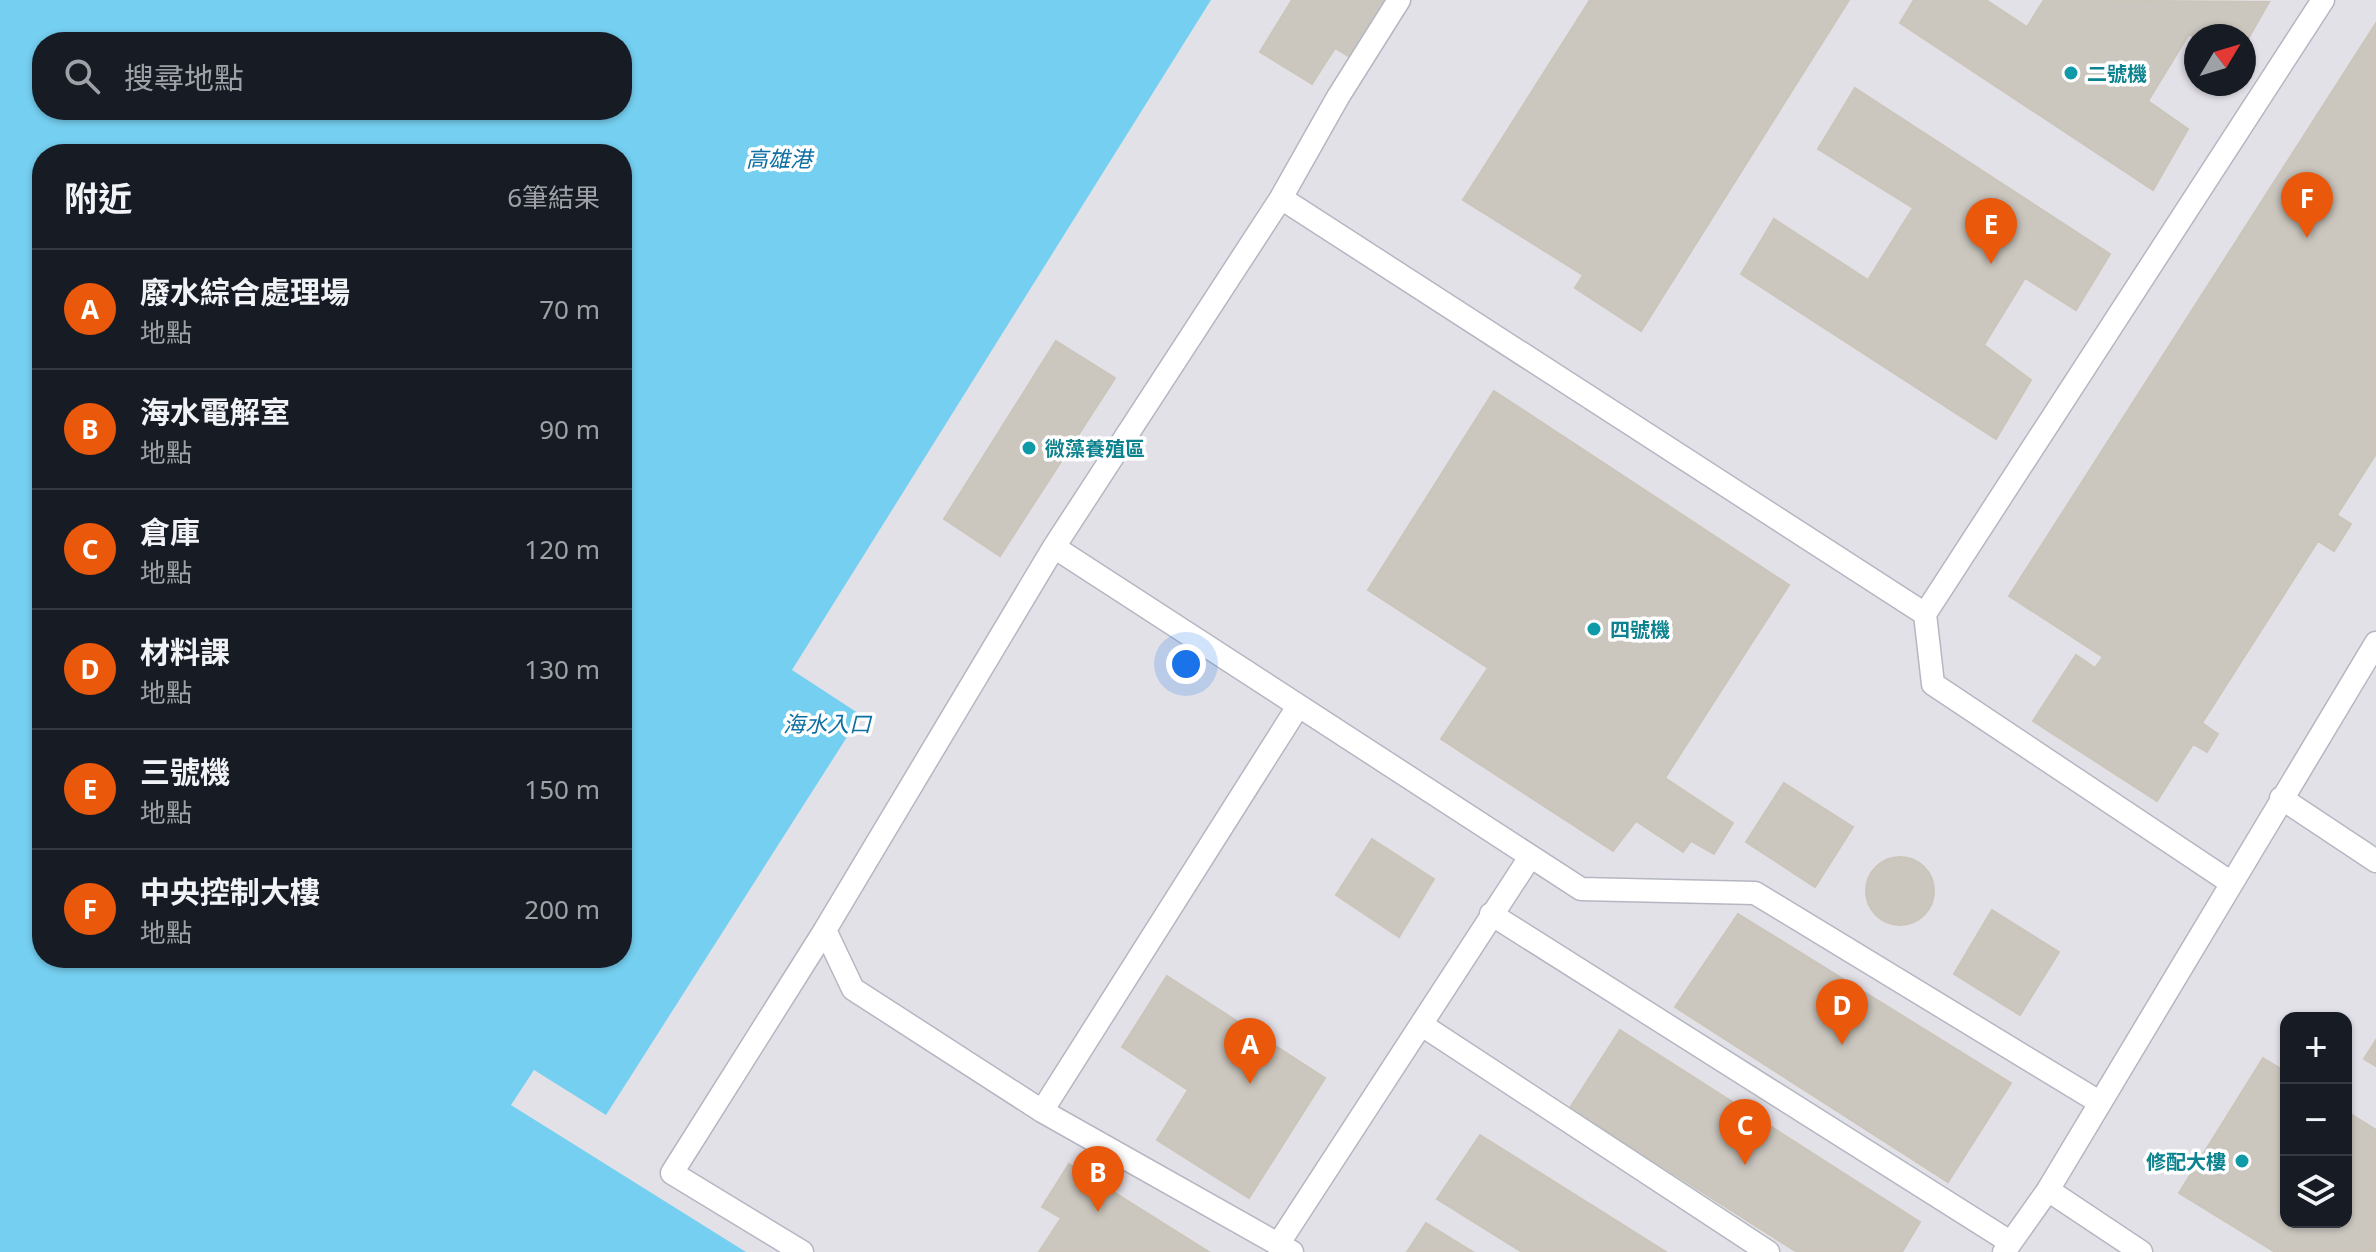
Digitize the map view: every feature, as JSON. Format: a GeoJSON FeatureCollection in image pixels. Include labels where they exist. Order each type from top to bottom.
{"type":"FeatureCollection","features":[{"type":"Feature","properties":{"kind":"lane"},"geometry":{"type":"LineString","coordinates":[[802,1252],[672,1173],[825,930],[1054,547],[1281,198],[1338,97],[1399,0]]}},
{"type":"Feature","properties":{"kind":"lane"},"geometry":{"type":"LineString","coordinates":[[2230,882],[1933,684],[1925,614],[2323,0]]}},
{"type":"Feature","properties":{"kind":"lane"},"geometry":{"type":"LineString","coordinates":[[1281,198],[1925,614]]}},
{"type":"Feature","properties":{"kind":"lane"},"geometry":{"type":"LineString","coordinates":[[1054,547],[1297,708],[1581,889],[1755,893],[2099,1102]]}},
{"type":"Feature","properties":{"kind":"lane"},"geometry":{"type":"LineString","coordinates":[[1491,914],[2007,1247],[2048,1190],[2376,643]]}},
{"type":"Feature","properties":{"kind":"lane"},"geometry":{"type":"LineString","coordinates":[[1042,1111],[1297,708]]}},
{"type":"Feature","properties":{"kind":"lane"},"geometry":{"type":"LineString","coordinates":[[2281,798],[2376,861]]}},
{"type":"Feature","properties":{"kind":"lane"},"geometry":{"type":"LineString","coordinates":[[825,930],[853,989],[1042,1111],[1285,1248],[1491,914],[1530,857]]}},
{"type":"Feature","properties":{"kind":"lane"},"geometry":{"type":"LineString","coordinates":[[1422,1025],[1768,1252]]}},
{"type":"Feature","properties":{"kind":"lane"},"geometry":{"type":"LineString","coordinates":[[2048,1190],[2141,1252]]}},
{"type":"Feature","properties":{"kind":"shaded area"},"geometry":{"type":"Polygon","coordinates":[[[1211,0],[2376,0],[2376,1252],[746,1252],[511,1105],[533,1070],[568,1090],[819,688],[791,671],[1211,0]]]}},
{"type":"Feature","properties":{"kind":"water","name":"高雄港"},"geometry":{"type":"Polygon","coordinates":[[[0,0],[1211,0],[792,670],[861,715],[606,1115],[534,1070],[511,1105],[746,1252],[0,1252],[0,0]]]}},
{"type":"Feature","properties":{"kind":"building"},"geometry":{"type":"Polygon","coordinates":[[[1292,0],[1390,0],[1353,59],[1335,48],[1312,84],[1260,52],[1292,0]]]}},
{"type":"Feature","properties":{"kind":"building"},"geometry":{"type":"Polygon","coordinates":[[[1590,0],[1849,0],[1641,331],[1575,288],[1583,275],[1463,200],[1590,0]]]}},
{"type":"Feature","properties":{"kind":"building","name":"二號機"},"geometry":{"type":"Polygon","coordinates":[[[1914,0],[1986,0],[2027,27],[2044,0],[2269,2],[2256,25],[2184,24],[2184,42],[2148,101],[2188,129],[2153,190],[1900,23],[1914,0]]]}},
{"type":"Feature","properties":{"kind":"building"},"geometry":{"type":"Polygon","coordinates":[[[2376,23],[2376,454],[2337,515],[2351,524],[2334,551],[2318,541],[2202,723],[2218,734],[2207,752],[2193,744],[2157,801],[2033,721],[2076,655],[2095,668],[2103,657],[2009,596],[2376,23]]]}},
{"type":"Feature","properties":{"kind":"building"},"geometry":{"type":"Polygon","coordinates":[[[1855,88],[2110,254],[2076,310],[2025,278],[1984,345],[2031,380],[1996,439],[1741,274],[1774,219],[1868,280],[1913,208],[1818,149],[1855,88]]]}},
{"type":"Feature","properties":{"kind":"building","name":"微藻養殖區"},"geometry":{"type":"Polygon","coordinates":[[[1056,341],[1115,378],[1000,556],[944,519],[1056,341]]]}},
{"type":"Feature","properties":{"kind":"building","name":"四號機"},"geometry":{"type":"Polygon","coordinates":[[[1494,391],[1789,585],[1665,778],[1733,823],[1714,854],[1691,841],[1683,852],[1636,821],[1613,851],[1441,739],[1488,668],[1368,590],[1494,391]]]}},
{"type":"Feature","properties":{"kind":"building"},"geometry":{"type":"Polygon","coordinates":[[[1784,783],[1853,827],[1815,887],[1746,842],[1784,783]]]}},
{"type":"Feature","properties":{"kind":"building"},"geometry":{"type":"Polygon","coordinates":[[[1372,839],[1434,879],[1399,937],[1336,895],[1372,839]]]}},
{"type":"Feature","properties":{"kind":"building"},"geometry":{"type":"Polygon","coordinates":[[[1907,857],[1928,872],[1934,891],[1932,904],[1924,915],[1907,925],[1893,925],[1876,915],[1868,904],[1866,884],[1876,867],[1887,859],[1907,857]]]}},
{"type":"Feature","properties":{"kind":"building"},"geometry":{"type":"Polygon","coordinates":[[[1992,910],[2059,952],[2020,1015],[1954,974],[1992,910]]]}},
{"type":"Feature","properties":{"kind":"building"},"geometry":{"type":"Polygon","coordinates":[[[1738,914],[2011,1083],[1948,1182],[1675,1007],[1738,914]]]}},
{"type":"Feature","properties":{"kind":"building"},"geometry":{"type":"Polygon","coordinates":[[[1167,976],[1325,1078],[1249,1198],[1157,1140],[1188,1090],[1122,1047],[1167,976]]]}},
{"type":"Feature","properties":{"kind":"building"},"geometry":{"type":"Polygon","coordinates":[[[1620,1030],[1920,1222],[1902,1252],[1797,1252],[1570,1108],[1620,1030]]]}},
{"type":"Feature","properties":{"kind":"building"},"geometry":{"type":"Polygon","coordinates":[[[2376,1040],[2376,1066],[2364,1059],[2376,1040]]]}},
{"type":"Feature","properties":{"kind":"building","name":"修配大樓"},"geometry":{"type":"Polygon","coordinates":[[[2263,1058],[2280,1068],[2280,1228],[2352,1228],[2352,1115],[2376,1130],[2376,1252],[2275,1252],[2179,1193],[2263,1058]]]}},
{"type":"Feature","properties":{"kind":"building"},"geometry":{"type":"Polygon","coordinates":[[[1480,1135],[1666,1252],[1522,1252],[1437,1199],[1480,1135]]]}},
{"type":"Feature","properties":{"kind":"building"},"geometry":{"type":"Polygon","coordinates":[[[1069,1164],[1209,1252],[1039,1252],[1061,1218],[1042,1207],[1069,1164]]]}},
{"type":"Feature","properties":{"kind":"building"},"geometry":{"type":"Polygon","coordinates":[[[1426,1223],[1473,1252],[1407,1252],[1426,1223]]]}},
{"type":"Feature","properties":{"kind":"place","name":"二號機"},"geometry":{"type":"Point","coordinates":[2071,73]}},
{"type":"Feature","properties":{"kind":"place","name":"中央控制大樓"},"geometry":{"type":"Point","coordinates":[2307,238]}},
{"type":"Feature","properties":{"kind":"place","name":"三號機"},"geometry":{"type":"Point","coordinates":[1991,264]}},
{"type":"Feature","properties":{"kind":"place","name":"微藻養殖區"},"geometry":{"type":"Point","coordinates":[1029,448]}},
{"type":"Feature","properties":{"kind":"place","name":"四號機"},"geometry":{"type":"Point","coordinates":[1594,629]}},
{"type":"Feature","properties":{"kind":"place","name":"材料課"},"geometry":{"type":"Point","coordinates":[1842,1045]}},
{"type":"Feature","properties":{"kind":"place","name":"廢水綜合處理場"},"geometry":{"type":"Point","coordinates":[1250,1084]}},
{"type":"Feature","properties":{"kind":"place","name":"修配大樓"},"geometry":{"type":"Point","coordinates":[2242,1161]}},
{"type":"Feature","properties":{"kind":"place","name":"倉庫"},"geometry":{"type":"Point","coordinates":[1745,1165]}},
{"type":"Feature","properties":{"kind":"place","name":"海水電解室"},"geometry":{"type":"Point","coordinates":[1098,1212]}},
{"type":"Feature","properties":{"kind":"water label","name":"海水入口"},"geometry":{"type":"Point","coordinates":[827,723]}}]}
